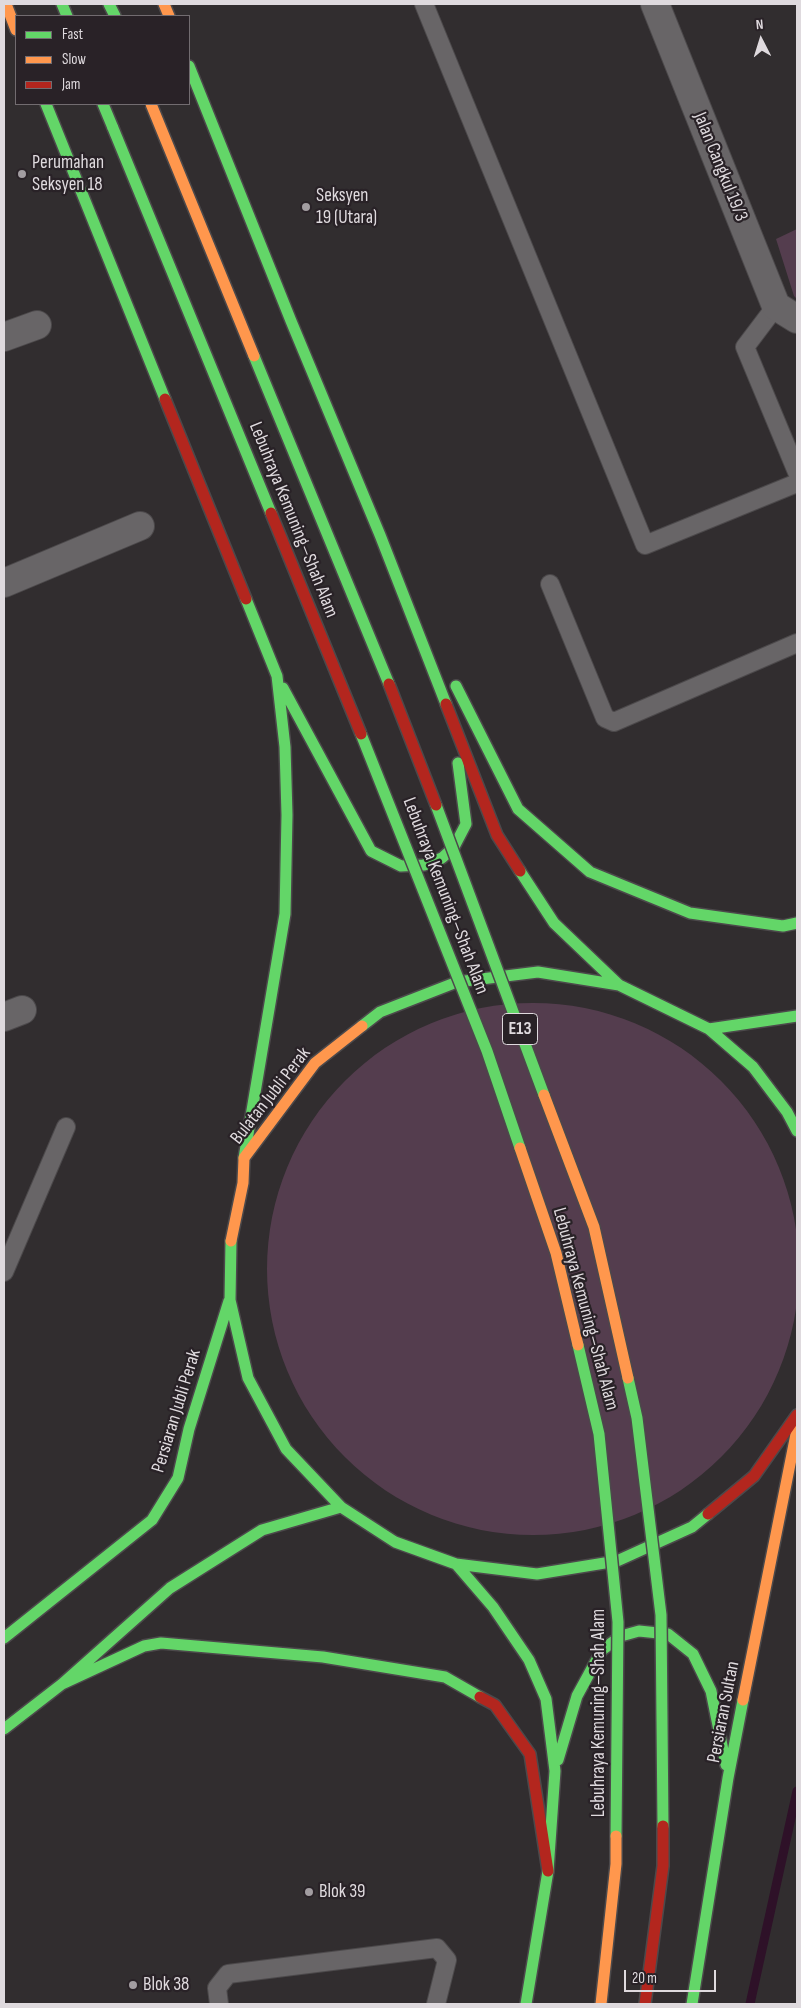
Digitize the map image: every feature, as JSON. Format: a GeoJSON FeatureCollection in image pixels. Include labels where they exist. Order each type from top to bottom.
{"type":"FeatureCollection","features":[{"type":"Feature","properties":{"kind":"main road"},"geometry":{"type":"LineString","coordinates":[[6,4],[15,27]]}},
{"type":"Feature","properties":{"kind":"main road"},"geometry":{"type":"LineString","coordinates":[[190,68],[291,321],[380,535],[497,835],[554,923],[619,985]]}},
{"type":"Feature","properties":{"kind":"main road"},"geometry":{"type":"LineString","coordinates":[[46,105],[276,676],[371,852],[401,866],[424,865],[442,858],[454,847],[466,824],[453,722]]}},
{"type":"Feature","properties":{"kind":"main road","name":"Lebuhraya Kemuning–Shah Alam"},"geometry":{"type":"LineString","coordinates":[[103,105],[383,787],[487,1050],[556,1253],[599,1434],[618,1622],[616,1864],[601,2004]]}},
{"type":"Feature","properties":{"kind":"main road","name":"Lebuhraya Kemuning–Shah Alam"},"geometry":{"type":"LineString","coordinates":[[151,105],[410,736],[594,1227],[637,1418],[661,1616],[662,1866],[645,2004]]}},
{"type":"Feature","properties":{"kind":"main road"},"geometry":{"type":"LineString","coordinates":[[380,535],[438,650]]}},
{"type":"Feature","properties":{"kind":"main road"},"geometry":{"type":"LineString","coordinates":[[244,1158],[284,914],[287,815],[285,747],[276,676]]}},
{"type":"Feature","properties":{"kind":"main road"},"geometry":{"type":"LineString","coordinates":[[451,676],[518,809],[590,872],[690,913],[784,926],[797,923]]}},
{"type":"Feature","properties":{"kind":"main road","name":"Bulatan Jubli Perak"},"geometry":{"type":"LineString","coordinates":[[797,1132],[787,1112],[753,1067],[709,1029],[619,985],[538,972],[457,982],[380,1012],[315,1062],[244,1158],[243,1183],[231,1241],[230,1300],[248,1378],[286,1449],[341,1507],[396,1542],[456,1564],[537,1574],[617,1561],[692,1527],[754,1476],[797,1415]]}},
{"type":"Feature","properties":{"kind":"main road"},"geometry":{"type":"LineString","coordinates":[[709,1029],[797,1016]]}},
{"type":"Feature","properties":{"kind":"main road","name":"Persiaran Jubli Perak"},"geometry":{"type":"LineString","coordinates":[[4,1638],[152,1520],[178,1478],[189,1429],[230,1300]]}},
{"type":"Feature","properties":{"kind":"main road","name":"Persiaran Sultan"},"geometry":{"type":"LineString","coordinates":[[692,2004],[728,1778],[797,1429]]}},
{"type":"Feature","properties":{"kind":"main road"},"geometry":{"type":"LineString","coordinates":[[4,1729],[62,1684],[170,1588],[262,1530],[341,1507]]}},
{"type":"Feature","properties":{"kind":"main road"},"geometry":{"type":"LineString","coordinates":[[456,1564],[493,1607],[529,1660],[546,1699],[555,1771],[548,1872],[526,2004]]}},
{"type":"Feature","properties":{"kind":"main road"},"geometry":{"type":"LineString","coordinates":[[555,1771],[577,1696],[602,1650],[621,1636],[639,1631],[668,1634],[693,1654],[711,1692],[728,1778]]}},
{"type":"Feature","properties":{"kind":"main road"},"geometry":{"type":"LineString","coordinates":[[62,1684],[144,1646],[161,1643],[323,1657],[445,1677],[495,1705],[530,1754],[548,1872]]}},
{"type":"Feature","properties":{"kind":"street","name":"Jalan Cangkul 19/3"},"geometry":{"type":"LineString","coordinates":[[655,4],[787,313]]}},
{"type":"Feature","properties":{"kind":"street"},"geometry":{"type":"LineString","coordinates":[[4,337],[37,324]]}},
{"type":"Feature","properties":{"kind":"street"},"geometry":{"type":"LineString","coordinates":[[4,583],[140,526]]}},
{"type":"Feature","properties":{"kind":"lane"},"geometry":{"type":"LineString","coordinates":[[424,4],[645,545],[797,483]]}},
{"type":"Feature","properties":{"kind":"lane"},"geometry":{"type":"LineString","coordinates":[[787,313],[745,346],[797,472]]}},
{"type":"Feature","properties":{"kind":"lane"},"geometry":{"type":"LineString","coordinates":[[550,584],[605,718],[614,722],[797,643]]}},
{"type":"Feature","properties":{"kind":"lane"},"geometry":{"type":"LineString","coordinates":[[4,1272],[66,1127]]}},
{"type":"Feature","properties":{"kind":"lane"},"geometry":{"type":"LineString","coordinates":[[219,2004],[217,1988],[228,1974],[437,1948],[448,1960],[436,2004]]}},
{"type":"Feature","properties":{"kind":"shaded area"},"geometry":{"type":"Polygon","coordinates":[[[797,229],[797,299],[794,296],[776,239],[797,229]]]}},
{"type":"Feature","properties":{"kind":"shaded area"},"geometry":{"type":"Polygon","coordinates":[[[533,1003],[585,1008],[635,1023],[681,1048],[702,1063],[721,1081],[739,1100],[754,1121],[779,1167],[794,1217],[799,1269],[794,1321],[779,1371],[754,1417],[739,1438],[721,1457],[702,1475],[681,1490],[635,1515],[585,1530],[533,1535],[481,1530],[431,1515],[385,1490],[364,1475],[345,1457],[327,1438],[312,1417],[287,1371],[272,1321],[267,1269],[272,1217],[287,1167],[312,1121],[327,1100],[345,1081],[364,1063],[385,1048],[431,1023],[481,1008],[533,1003]]]}},
{"type":"Feature","properties":{"kind":"waterway"},"geometry":{"type":"LineString","coordinates":[[750,2004],[797,1791]]}},
{"type":"Feature","properties":{"kind":"traffic: fast"},"geometry":{"type":"LineString","coordinates":[[62,4],[67,15]]}},
{"type":"Feature","properties":{"kind":"traffic: fast"},"geometry":{"type":"LineString","coordinates":[[109,4],[114,15]]}},
{"type":"Feature","properties":{"kind":"traffic: fast"},"geometry":{"type":"LineString","coordinates":[[190,68],[291,321],[380,535],[446,704]]}},
{"type":"Feature","properties":{"kind":"traffic: fast"},"geometry":{"type":"LineString","coordinates":[[46,105],[165,399]]}},
{"type":"Feature","properties":{"kind":"traffic: fast"},"geometry":{"type":"LineString","coordinates":[[103,105],[113,128]]}},
{"type":"Feature","properties":{"kind":"traffic: fast"},"geometry":{"type":"LineString","coordinates":[[113,128],[271,513]]}},
{"type":"Feature","properties":{"kind":"traffic: fast"},"geometry":{"type":"LineString","coordinates":[[254,356],[389,684]]}},
{"type":"Feature","properties":{"kind":"traffic: fast"},"geometry":{"type":"LineString","coordinates":[[244,1158],[285,914],[287,815],[285,747],[277,676],[246,599]]}},
{"type":"Feature","properties":{"kind":"traffic: fast"},"geometry":{"type":"LineString","coordinates":[[456,686],[518,809],[590,872],[690,913],[783,926],[797,923]]}},
{"type":"Feature","properties":{"kind":"traffic: fast"},"geometry":{"type":"LineString","coordinates":[[283,688],[371,851],[401,866],[424,865],[442,858],[454,847],[466,824],[458,763]]}},
{"type":"Feature","properties":{"kind":"traffic: fast"},"geometry":{"type":"LineString","coordinates":[[361,734],[487,1051],[520,1148]]}},
{"type":"Feature","properties":{"kind":"traffic: fast"},"geometry":{"type":"LineString","coordinates":[[436,805],[544,1095]]}},
{"type":"Feature","properties":{"kind":"traffic: fast"},"geometry":{"type":"LineString","coordinates":[[520,871],[554,923],[619,985]]}},
{"type":"Feature","properties":{"kind":"traffic: fast"},"geometry":{"type":"LineString","coordinates":[[362,1026],[380,1012],[457,982],[538,972],[619,985],[709,1029],[753,1067],[787,1112],[797,1131]]}},
{"type":"Feature","properties":{"kind":"traffic: fast"},"geometry":{"type":"LineString","coordinates":[[709,1029],[797,1016]]}},
{"type":"Feature","properties":{"kind":"traffic: fast"},"geometry":{"type":"LineString","coordinates":[[231,1241],[230,1300],[248,1378],[286,1449],[341,1507],[395,1542],[456,1564],[537,1574],[617,1561],[692,1527],[708,1514]]}},
{"type":"Feature","properties":{"kind":"traffic: fast"},"geometry":{"type":"LineString","coordinates":[[4,1638],[152,1520],[178,1478],[189,1429],[229,1301]]}},
{"type":"Feature","properties":{"kind":"traffic: fast"},"geometry":{"type":"LineString","coordinates":[[578,1345],[599,1434],[618,1622],[616,1836]]}},
{"type":"Feature","properties":{"kind":"traffic: fast"},"geometry":{"type":"LineString","coordinates":[[628,1378],[637,1418],[661,1615],[663,1826]]}},
{"type":"Feature","properties":{"kind":"traffic: fast"},"geometry":{"type":"LineString","coordinates":[[4,1729],[62,1684],[170,1588],[262,1530],[341,1507]]}},
{"type":"Feature","properties":{"kind":"traffic: fast"},"geometry":{"type":"LineString","coordinates":[[456,1564],[493,1607],[529,1660],[546,1699],[555,1771],[548,1871],[526,2004]]}},
{"type":"Feature","properties":{"kind":"traffic: fast"},"geometry":{"type":"LineString","coordinates":[[558,1760],[577,1696],[602,1650],[621,1636],[639,1631],[668,1634],[693,1654],[711,1691],[726,1765]]}},
{"type":"Feature","properties":{"kind":"traffic: fast"},"geometry":{"type":"LineString","coordinates":[[62,1684],[144,1646],[161,1643],[323,1657],[445,1677],[480,1697]]}},
{"type":"Feature","properties":{"kind":"traffic: fast"},"geometry":{"type":"LineString","coordinates":[[692,2004],[728,1778],[743,1700]]}},
{"type":"Feature","properties":{"kind":"traffic: slow"},"geometry":{"type":"LineString","coordinates":[[6,4],[15,27]]}},
{"type":"Feature","properties":{"kind":"traffic: slow"},"geometry":{"type":"LineString","coordinates":[[164,4],[169,15]]}},
{"type":"Feature","properties":{"kind":"traffic: slow"},"geometry":{"type":"LineString","coordinates":[[151,105],[254,356]]}},
{"type":"Feature","properties":{"kind":"traffic: slow"},"geometry":{"type":"LineString","coordinates":[[231,1241],[243,1183],[244,1158],[315,1063],[362,1026]]}},
{"type":"Feature","properties":{"kind":"traffic: slow"},"geometry":{"type":"LineString","coordinates":[[544,1095],[594,1227],[628,1378]]}},
{"type":"Feature","properties":{"kind":"traffic: slow"},"geometry":{"type":"LineString","coordinates":[[520,1148],[556,1253],[578,1345]]}},
{"type":"Feature","properties":{"kind":"traffic: slow"},"geometry":{"type":"LineString","coordinates":[[743,1700],[797,1429]]}},
{"type":"Feature","properties":{"kind":"traffic: slow"},"geometry":{"type":"LineString","coordinates":[[601,2004],[616,1864],[616,1836]]}},
{"type":"Feature","properties":{"kind":"traffic: jam"},"geometry":{"type":"LineString","coordinates":[[165,399],[246,599]]}},
{"type":"Feature","properties":{"kind":"traffic: jam"},"geometry":{"type":"LineString","coordinates":[[271,513],[361,734]]}},
{"type":"Feature","properties":{"kind":"traffic: jam"},"geometry":{"type":"LineString","coordinates":[[389,684],[436,805]]}},
{"type":"Feature","properties":{"kind":"traffic: jam"},"geometry":{"type":"LineString","coordinates":[[446,704],[497,835],[520,871]]}},
{"type":"Feature","properties":{"kind":"traffic: jam"},"geometry":{"type":"LineString","coordinates":[[708,1514],[754,1476],[797,1415]]}},
{"type":"Feature","properties":{"kind":"traffic: jam"},"geometry":{"type":"LineString","coordinates":[[480,1697],[495,1705],[530,1754],[548,1871]]}},
{"type":"Feature","properties":{"kind":"traffic: jam"},"geometry":{"type":"LineString","coordinates":[[645,2004],[663,1866],[663,1826]]}},
{"type":"Feature","properties":{"kind":"place","name":"Perumahan Seksyen 18"},"geometry":{"type":"Point","coordinates":[22,174]}},
{"type":"Feature","properties":{"kind":"place","name":"Seksyen 19 (Utara)"},"geometry":{"type":"Point","coordinates":[306,207]}},
{"type":"Feature","properties":{"kind":"place","name":"Blok 39"},"geometry":{"type":"Point","coordinates":[309,1892]}},
{"type":"Feature","properties":{"kind":"place","name":"Blok 38"},"geometry":{"type":"Point","coordinates":[133,1985]}}]}
